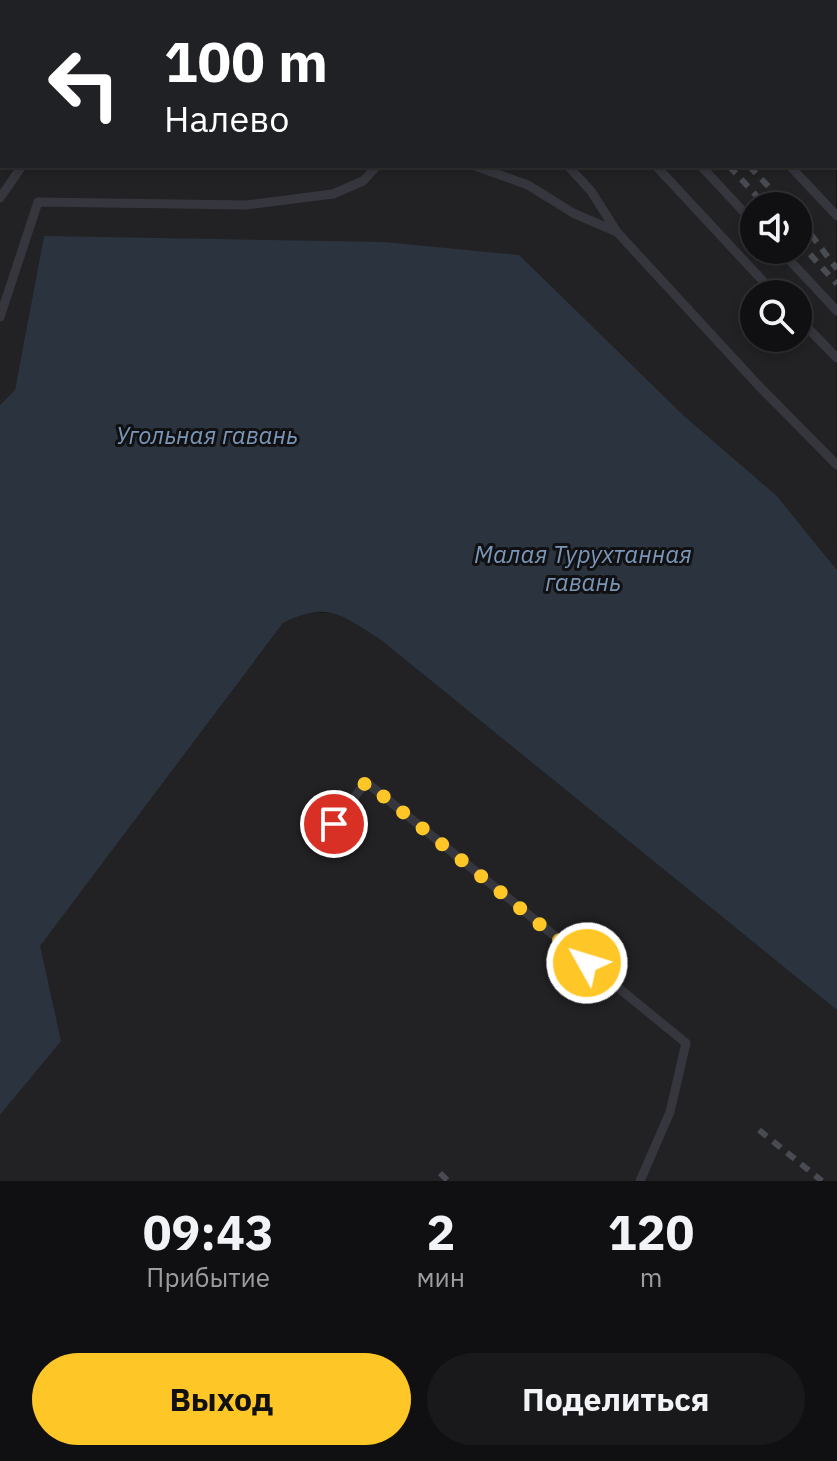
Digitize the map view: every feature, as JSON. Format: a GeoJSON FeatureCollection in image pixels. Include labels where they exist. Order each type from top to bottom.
{"type":"FeatureCollection","features":[{"type":"Feature","properties":{"kind":"lane"},"geometry":{"type":"LineString","coordinates":[[0,198],[21,168]]}},
{"type":"Feature","properties":{"kind":"lane"},"geometry":{"type":"LineString","coordinates":[[0,317],[38,202],[246,205],[333,194],[363,181],[375,168]]}},
{"type":"Feature","properties":{"kind":"lane"},"geometry":{"type":"LineString","coordinates":[[481,168],[528,185],[573,213],[617,232]]}},
{"type":"Feature","properties":{"kind":"lane"},"geometry":{"type":"LineString","coordinates":[[570,168],[591,191],[617,232],[758,385],[837,465]]}},
{"type":"Feature","properties":{"kind":"lane"},"geometry":{"type":"LineString","coordinates":[[658,168],[762,280]]}},
{"type":"Feature","properties":{"kind":"lane"},"geometry":{"type":"LineString","coordinates":[[703,168],[740,208]]}},
{"type":"Feature","properties":{"kind":"lane"},"geometry":{"type":"LineString","coordinates":[[792,168],[837,216]]}},
{"type":"Feature","properties":{"kind":"lane"},"geometry":{"type":"LineString","coordinates":[[793,264],[837,311]]}},
{"type":"Feature","properties":{"kind":"lane"},"geometry":{"type":"LineString","coordinates":[[812,332],[837,358]]}},
{"type":"Feature","properties":{"kind":"lane"},"geometry":{"type":"LineString","coordinates":[[318,845],[366,782],[686,1043],[670,1112],[640,1181]]}},
{"type":"Feature","properties":{"kind":"shaded area"},"geometry":{"type":"Polygon","coordinates":[[[0,168],[836,168],[837,570],[776,495],[683,415],[44,236],[15,391],[0,405],[0,168]]]}},
{"type":"Feature","properties":{"kind":"shaded area"},"geometry":{"type":"Polygon","coordinates":[[[305,612],[338,613],[381,640],[837,1010],[837,1181],[0,1181],[0,1115],[60,1041],[39,946],[283,623],[305,612]]]}},
{"type":"Feature","properties":{"kind":"water"},"geometry":{"type":"Polygon","coordinates":[[[44,236],[384,242],[519,255],[683,415],[776,495],[837,570],[837,1010],[381,640],[335,614],[312,613],[283,623],[40,946],[61,1041],[0,1115],[0,405],[15,390],[44,236]]]}},
{"type":"Feature","properties":{"kind":"railway"},"geometry":{"type":"LineString","coordinates":[[731,168],[753,192]]}},
{"type":"Feature","properties":{"kind":"railway"},"geometry":{"type":"LineString","coordinates":[[751,168],[774,192]]}},
{"type":"Feature","properties":{"kind":"railway"},"geometry":{"type":"LineString","coordinates":[[812,236],[837,269]]}},
{"type":"Feature","properties":{"kind":"railway"},"geometry":{"type":"LineString","coordinates":[[812,256],[837,284]]}},
{"type":"Feature","properties":{"kind":"railway"},"geometry":{"type":"LineString","coordinates":[[759,1130],[822,1181]]}},
{"type":"Feature","properties":{"kind":"railway"},"geometry":{"type":"LineString","coordinates":[[440,1173],[448,1181]]}},
{"type":"Feature","properties":{"kind":"route"},"geometry":{"type":"LineString","coordinates":[[334,824],[366,782],[587,963]]}},
{"type":"Feature","properties":{"kind":"water label","name":"Угольная гавань"},"geometry":{"type":"Point","coordinates":[207,436]}},
{"type":"Feature","properties":{"kind":"water label","name":"Малая Турухтанная гавань"},"geometry":{"type":"Point","coordinates":[583,569]}}]}
